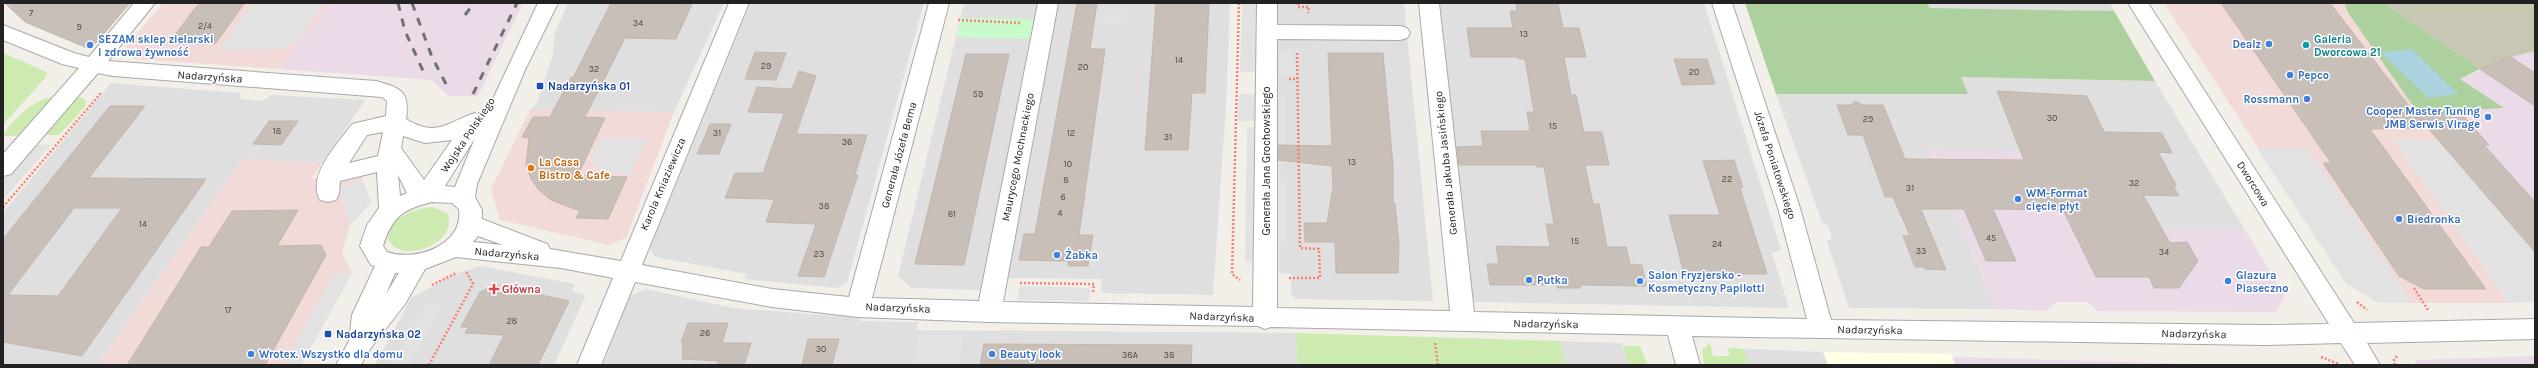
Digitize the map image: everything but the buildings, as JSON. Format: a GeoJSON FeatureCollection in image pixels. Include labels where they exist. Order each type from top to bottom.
{"type":"FeatureCollection","features":[{"type":"Feature","properties":{"kind":"street"},"geometry":{"type":"LineString","coordinates":[[3,168],[144,3]]}},
{"type":"Feature","properties":{"kind":"street","name":"Wojska Polskiego"},"geometry":{"type":"LineString","coordinates":[[464,199],[466,184],[515,70],[548,3]]}},
{"type":"Feature","properties":{"kind":"street","name":"Karola Kniaziewicza"},"geometry":{"type":"LineString","coordinates":[[589,365],[738,3]]}},
{"type":"Feature","properties":{"kind":"street","name":"Generała Józefa Bema"},"geometry":{"type":"LineString","coordinates":[[858,307],[939,3]]}},
{"type":"Feature","properties":{"kind":"street","name":"Maurycego Mochnackiego"},"geometry":{"type":"LineString","coordinates":[[989,312],[1048,3]]}},
{"type":"Feature","properties":{"kind":"street","name":"Generała Jana Grochowskiego"},"geometry":{"type":"LineString","coordinates":[[1265,319],[1267,3]]}},
{"type":"Feature","properties":{"kind":"street","name":"Generała Jakuba Jasińskiego"},"geometry":{"type":"LineString","coordinates":[[1429,3],[1463,322]]}},
{"type":"Feature","properties":{"kind":"street","name":"Józefa Poniatowskiego"},"geometry":{"type":"LineString","coordinates":[[1722,3],[1789,208],[1822,329]]}},
{"type":"Feature","properties":{"kind":"street","name":"Dworcowa"},"geometry":{"type":"LineString","coordinates":[[2138,3],[2368,365]]}},
{"type":"Feature","properties":{"kind":"street","name":"Nadarzyńska"},"geometry":{"type":"LineString","coordinates":[[3,32],[44,50],[92,65],[152,73],[376,88],[389,92],[396,99],[398,109],[389,156],[386,188],[391,211]]}},
{"type":"Feature","properties":{"kind":"street"},"geometry":{"type":"LineString","coordinates":[[1267,32],[1400,33]]}},
{"type":"Feature","properties":{"kind":"street","name":"Wojska Polskiego"},"geometry":{"type":"LineString","coordinates":[[419,197],[437,181],[474,123],[515,70]]}},
{"type":"Feature","properties":{"kind":"street"},"geometry":{"type":"LineString","coordinates":[[419,197],[412,177],[389,156],[329,184],[357,132],[363,128],[395,122],[412,134],[435,136],[454,132],[474,123]]}},
{"type":"Feature","properties":{"kind":"street"},"geometry":{"type":"LineString","coordinates":[[444,194],[464,199],[470,206],[473,215],[472,224],[465,236],[453,248],[437,258],[403,266],[388,264],[377,257],[371,247],[372,235],[379,223],[391,211],[419,197],[444,194]]}},
{"type":"Feature","properties":{"kind":"street","name":"Nadarzyńska"},"geometry":{"type":"LineString","coordinates":[[472,224],[561,259]]}},
{"type":"Feature","properties":{"kind":"street","name":"Nadarzyńska"},"geometry":{"type":"LineString","coordinates":[[453,248],[477,252],[561,259],[772,298],[858,307],[1265,319],[2264,335],[2535,329]]}},
{"type":"Feature","properties":{"kind":"street"},"geometry":{"type":"LineString","coordinates":[[361,342],[364,315],[388,264]]}},
{"type":"Feature","properties":{"kind":"street"},"geometry":{"type":"LineString","coordinates":[[348,365],[361,342],[397,297],[416,264]]}},
{"type":"Feature","properties":{"kind":"street"},"geometry":{"type":"LineString","coordinates":[[1677,326],[1688,365]]}},
{"type":"Feature","properties":{"kind":"path"},"geometry":{"type":"LineString","coordinates":[[1239,3],[1232,274],[1244,282]]}},
{"type":"Feature","properties":{"kind":"path"},"geometry":{"type":"LineString","coordinates":[[955,27],[958,14]]}},
{"type":"Feature","properties":{"kind":"path"},"geometry":{"type":"LineString","coordinates":[[960,20],[1010,22],[1043,26]]}},
{"type":"Feature","properties":{"kind":"path"},"geometry":{"type":"LineString","coordinates":[[1284,278],[1320,278],[1319,249],[1300,248],[1297,48]]}},
{"type":"Feature","properties":{"kind":"path"},"geometry":{"type":"LineString","coordinates":[[3,207],[101,93]]}},
{"type":"Feature","properties":{"kind":"path"},"geometry":{"type":"LineString","coordinates":[[2414,288],[2423,303]]}},
{"type":"Feature","properties":{"kind":"path"},"geometry":{"type":"LineString","coordinates":[[2352,297],[2371,312]]}},
{"type":"Feature","properties":{"kind":"path"},"geometry":{"type":"LineString","coordinates":[[2317,357],[2340,365]]}},
{"type":"Feature","properties":{"kind":"shaded area"},"geometry":{"type":"Polygon","coordinates":[[[163,3],[332,3],[310,33],[306,33],[280,69],[134,59],[125,48],[163,3]]]}},
{"type":"Feature","properties":{"kind":"shaded area"},"geometry":{"type":"Polygon","coordinates":[[[253,3],[323,3],[298,41],[283,49],[219,50],[253,3]]]}},
{"type":"Feature","properties":{"kind":"shaded area"},"geometry":{"type":"Polygon","coordinates":[[[332,3],[523,3],[478,96],[449,96],[431,80],[280,69],[306,33],[310,33],[332,3]]]}},
{"type":"Feature","properties":{"kind":"shaded area"},"geometry":{"type":"Polygon","coordinates":[[[568,3],[724,3],[674,112],[530,110],[536,105],[553,55],[554,35],[568,3]]]}},
{"type":"Feature","properties":{"kind":"shaded area"},"geometry":{"type":"Polygon","coordinates":[[[751,3],[924,3],[847,283],[836,288],[745,279],[746,274],[654,256],[650,248],[751,3]]]}},
{"type":"Feature","properties":{"kind":"shaded area"},"geometry":{"type":"Polygon","coordinates":[[[964,3],[1230,3],[1226,106],[1213,295],[1101,293],[1102,279],[982,278],[980,290],[911,288],[898,276],[964,3]]]}},
{"type":"Feature","properties":{"kind":"shaded area"},"geometry":{"type":"Polygon","coordinates":[[[1242,3],[1258,3],[1257,72],[1240,72],[1242,3]]]}},
{"type":"Feature","properties":{"kind":"shaded area"},"geometry":{"type":"Polygon","coordinates":[[[1278,3],[1404,3],[1433,301],[1295,299],[1291,294],[1291,274],[1279,273],[1278,3]]]}},
{"type":"Feature","properties":{"kind":"shaded area"},"geometry":{"type":"Polygon","coordinates":[[[1439,3],[1704,3],[1781,250],[1772,253],[1789,308],[1472,302],[1439,3]]]}},
{"type":"Feature","properties":{"kind":"shaded area"},"geometry":{"type":"Polygon","coordinates":[[[1927,3],[2110,3],[2114,11],[1930,8],[1927,3]]]}},
{"type":"Feature","properties":{"kind":"shaded area"},"geometry":{"type":"Polygon","coordinates":[[[2164,3],[2344,3],[2349,14],[2442,140],[2393,139],[2510,303],[2379,303],[2346,283],[2164,3]]]}},
{"type":"Feature","properties":{"kind":"shaded area"},"geometry":{"type":"Polygon","coordinates":[[[2384,3],[2535,3],[2535,51],[2511,57],[2480,69],[2384,3]]]}},
{"type":"Feature","properties":{"kind":"shaded area"},"geometry":{"type":"Polygon","coordinates":[[[1073,13],[1126,14],[1125,23],[1072,22],[1073,13]]]}},
{"type":"Feature","properties":{"kind":"shaded area"},"geometry":{"type":"Polygon","coordinates":[[[2535,51],[2535,252],[2444,147],[2418,113],[2503,108],[2460,79],[2511,57],[2535,51]]]}},
{"type":"Feature","properties":{"kind":"shaded area"},"geometry":{"type":"Polygon","coordinates":[[[1277,52],[1295,52],[1295,76],[1278,76],[1277,52]]]}},
{"type":"Feature","properties":{"kind":"shaded area"},"geometry":{"type":"Polygon","coordinates":[[[1960,77],[2155,81],[2245,230],[2105,230],[1929,151],[1996,309],[1849,308],[1827,241],[1832,238],[1828,226],[1822,222],[1776,94],[1967,94],[1960,77]]]}},
{"type":"Feature","properties":{"kind":"shaded area"},"geometry":{"type":"Polygon","coordinates":[[[111,83],[240,93],[240,99],[263,101],[271,95],[365,100],[322,163],[243,159],[97,365],[3,365],[3,213],[111,83]]]}},
{"type":"Feature","properties":{"kind":"shaded area"},"geometry":{"type":"Polygon","coordinates":[[[1239,94],[1256,94],[1256,121],[1238,121],[1239,94]]]}},
{"type":"Feature","properties":{"kind":"shaded area"},"geometry":{"type":"Polygon","coordinates":[[[1278,96],[1286,96],[1286,158],[1278,158],[1278,96]]]}},
{"type":"Feature","properties":{"kind":"shaded area"},"geometry":{"type":"Polygon","coordinates":[[[530,110],[674,112],[626,238],[609,245],[500,220],[491,189],[530,110]]]}},
{"type":"Feature","properties":{"kind":"shaded area"},"geometry":{"type":"Polygon","coordinates":[[[1256,126],[1254,264],[1245,261],[1247,129],[1256,126]]]}},
{"type":"Feature","properties":{"kind":"shaded area"},"geometry":{"type":"Polygon","coordinates":[[[602,138],[647,139],[630,174],[606,173],[593,165],[591,159],[602,138]]]}},
{"type":"Feature","properties":{"kind":"shaded area"},"geometry":{"type":"Polygon","coordinates":[[[2393,139],[2442,140],[2445,148],[2535,252],[2535,302],[2510,303],[2393,139]]]}},
{"type":"Feature","properties":{"kind":"shaded area"},"geometry":{"type":"Polygon","coordinates":[[[33,144],[51,145],[3,200],[3,179],[33,144]]]}},
{"type":"Feature","properties":{"kind":"shaded area"},"geometry":{"type":"Polygon","coordinates":[[[2308,148],[2412,303],[2379,303],[2346,283],[2257,149],[2308,148]]]}},
{"type":"Feature","properties":{"kind":"shaded area"},"geometry":{"type":"Polygon","coordinates":[[[1929,150],[2062,152],[2105,230],[2245,230],[2285,296],[2276,312],[2097,311],[2088,302],[2056,302],[2046,311],[1996,309],[1929,150]]]}},
{"type":"Feature","properties":{"kind":"shaded area"},"geometry":{"type":"Polygon","coordinates":[[[243,159],[322,163],[312,178],[361,174],[371,203],[350,225],[342,253],[352,273],[301,365],[97,365],[243,159]]]}},
{"type":"Feature","properties":{"kind":"shaded area"},"geometry":{"type":"Polygon","coordinates":[[[1279,177],[1287,177],[1287,246],[1279,246],[1279,177]]]}},
{"type":"Feature","properties":{"kind":"shaded area"},"geometry":{"type":"Polygon","coordinates":[[[362,180],[371,203],[350,225],[340,188],[362,180]]]}},
{"type":"Feature","properties":{"kind":"shaded area"},"geometry":{"type":"Polygon","coordinates":[[[480,266],[575,284],[572,291],[586,295],[554,365],[375,365],[411,298],[455,274],[480,266]]]}},
{"type":"Feature","properties":{"kind":"shaded area"},"geometry":{"type":"Polygon","coordinates":[[[335,273],[352,273],[301,365],[283,365],[335,273]]]}},
{"type":"Feature","properties":{"kind":"shaded area"},"geometry":{"type":"Polygon","coordinates":[[[1020,286],[1091,288],[1089,301],[1017,300],[1020,286]]]}},
{"type":"Feature","properties":{"kind":"shaded area"},"geometry":{"type":"Polygon","coordinates":[[[646,289],[733,308],[861,318],[860,321],[918,322],[917,330],[1296,333],[1297,365],[603,365],[630,296],[646,289]]]}},
{"type":"Feature","properties":{"kind":"shaded area"},"geometry":{"type":"Polygon","coordinates":[[[426,303],[443,304],[408,365],[391,365],[426,303]]]}},
{"type":"Feature","properties":{"kind":"shaded area"},"geometry":{"type":"Polygon","coordinates":[[[919,334],[963,335],[959,365],[913,365],[919,334]]]}},
{"type":"Feature","properties":{"kind":"shaded area"},"geometry":{"type":"Polygon","coordinates":[[[1560,341],[1622,343],[1628,365],[1565,365],[1560,341]]]}},
{"type":"Feature","properties":{"kind":"shaded area"},"geometry":{"type":"Polygon","coordinates":[[[1744,349],[1823,352],[1828,365],[1749,365],[1744,349]]]}},
{"type":"Feature","properties":{"kind":"shaded area"},"geometry":{"type":"Polygon","coordinates":[[[1823,352],[1951,354],[1955,365],[1828,365],[1823,352]]]}},
{"type":"Feature","properties":{"kind":"shaded area"},"geometry":{"type":"Polygon","coordinates":[[[2535,356],[2535,365],[2414,365],[2416,360],[2535,356]]]}},
{"type":"Feature","properties":{"kind":"shaded area"},"geometry":{"type":"Polygon","coordinates":[[[1952,357],[2062,360],[2220,365],[1955,365],[1952,357]]]}},
{"type":"Feature","properties":{"kind":"green space"},"geometry":{"type":"Polygon","coordinates":[[[1745,3],[1927,3],[1930,8],[2114,11],[2155,81],[1961,77],[1968,94],[1776,94],[1745,3]]]}},
{"type":"Feature","properties":{"kind":"green space"},"geometry":{"type":"Polygon","coordinates":[[[2344,3],[2384,3],[2480,69],[2460,79],[2504,108],[2418,113],[2349,14],[2344,3]]]}},
{"type":"Feature","properties":{"kind":"green space"},"geometry":{"type":"Polygon","coordinates":[[[961,18],[1034,19],[1030,39],[956,37],[961,18]]]}},
{"type":"Feature","properties":{"kind":"green space"},"geometry":{"type":"Polygon","coordinates":[[[3,53],[47,72],[45,78],[3,125],[3,53]]]}},
{"type":"Feature","properties":{"kind":"green space"},"geometry":{"type":"Polygon","coordinates":[[[54,97],[19,136],[3,136],[12,123],[24,111],[39,101],[54,97]]]}},
{"type":"Feature","properties":{"kind":"green space"},"geometry":{"type":"Polygon","coordinates":[[[75,97],[83,98],[86,102],[85,107],[59,135],[46,135],[46,132],[75,97]]]}},
{"type":"Feature","properties":{"kind":"green space"},"geometry":{"type":"Polygon","coordinates":[[[432,207],[447,213],[449,224],[446,233],[438,241],[428,247],[416,251],[405,251],[395,247],[388,239],[393,225],[410,212],[432,207]]]}},
{"type":"Feature","properties":{"kind":"green space"},"geometry":{"type":"Polygon","coordinates":[[[1296,333],[1560,341],[1565,365],[1297,365],[1296,333]]]}},
{"type":"Feature","properties":{"kind":"green space"},"geometry":{"type":"Polygon","coordinates":[[[1710,343],[1713,356],[1730,356],[1728,348],[1744,349],[1749,365],[1704,365],[1702,350],[1710,343]]]}},
{"type":"Feature","properties":{"kind":"green space"},"geometry":{"type":"Polygon","coordinates":[[[1623,346],[1640,346],[1648,365],[1628,365],[1623,346]]]}},
{"type":"Feature","properties":{"kind":"water"},"geometry":{"type":"Polygon","coordinates":[[[2412,49],[2458,94],[2428,98],[2381,52],[2412,49]]]}},
{"type":"Feature","properties":{"kind":"railway"},"geometry":{"type":"LineString","coordinates":[[398,3],[405,31],[424,73]]}},
{"type":"Feature","properties":{"kind":"railway"},"geometry":{"type":"LineString","coordinates":[[412,3],[432,57],[446,84]]}},
{"type":"Feature","properties":{"kind":"railway"},"geometry":{"type":"LineString","coordinates":[[465,15],[474,3]]}},
{"type":"Feature","properties":{"kind":"railway"},"geometry":{"type":"LineString","coordinates":[[473,94],[517,3]]}},
{"type":"Feature","properties":{"kind":"place","name":"Dealz"},"geometry":{"type":"Point","coordinates":[2269,44]}},
{"type":"Feature","properties":{"kind":"place","name":"SEZAM sklep zielarski i zdrowa żywność"},"geometry":{"type":"Point","coordinates":[90,45]}},
{"type":"Feature","properties":{"kind":"place","name":"Galeria Dworcowa 21"},"geometry":{"type":"Point","coordinates":[2306,45]}},
{"type":"Feature","properties":{"kind":"place","name":"Pepco"},"geometry":{"type":"Point","coordinates":[2290,75]}},
{"type":"Feature","properties":{"kind":"place","name":"Nadarzyńska 01"},"geometry":{"type":"Point","coordinates":[540,86]}},
{"type":"Feature","properties":{"kind":"place","name":"Rossmann"},"geometry":{"type":"Point","coordinates":[2307,99]}},
{"type":"Feature","properties":{"kind":"place","name":"Cooper Master Tuning JMB Serwis Virage"},"geometry":{"type":"Point","coordinates":[2488,117]}},
{"type":"Feature","properties":{"kind":"place","name":"La Casa Bistro & Cafe"},"geometry":{"type":"Point","coordinates":[531,168]}},
{"type":"Feature","properties":{"kind":"place","name":"WM-Format cięcie płyt"},"geometry":{"type":"Point","coordinates":[2018,199]}},
{"type":"Feature","properties":{"kind":"place","name":"Biedronka"},"geometry":{"type":"Point","coordinates":[2399,219]}},
{"type":"Feature","properties":{"kind":"place","name":"Żabka"},"geometry":{"type":"Point","coordinates":[1057,255]}},
{"type":"Feature","properties":{"kind":"place","name":"Putka"},"geometry":{"type":"Point","coordinates":[1529,280]}},
{"type":"Feature","properties":{"kind":"place","name":"Salon Fryzjersko - Kosmetyczny Papilotti"},"geometry":{"type":"Point","coordinates":[1640,281]}},
{"type":"Feature","properties":{"kind":"place","name":"Glazura Piaseczno"},"geometry":{"type":"Point","coordinates":[2228,281]}},
{"type":"Feature","properties":{"kind":"place","name":"Główna"},"geometry":{"type":"Point","coordinates":[494,289]}},
{"type":"Feature","properties":{"kind":"place","name":"Nadarzyńska 02"},"geometry":{"type":"Point","coordinates":[328,334]}},
{"type":"Feature","properties":{"kind":"place","name":"Wrotex. Wszystko dla domu"},"geometry":{"type":"Point","coordinates":[251,354]}},
{"type":"Feature","properties":{"kind":"place","name":"Beauty look"},"geometry":{"type":"Point","coordinates":[992,354]}}]}
